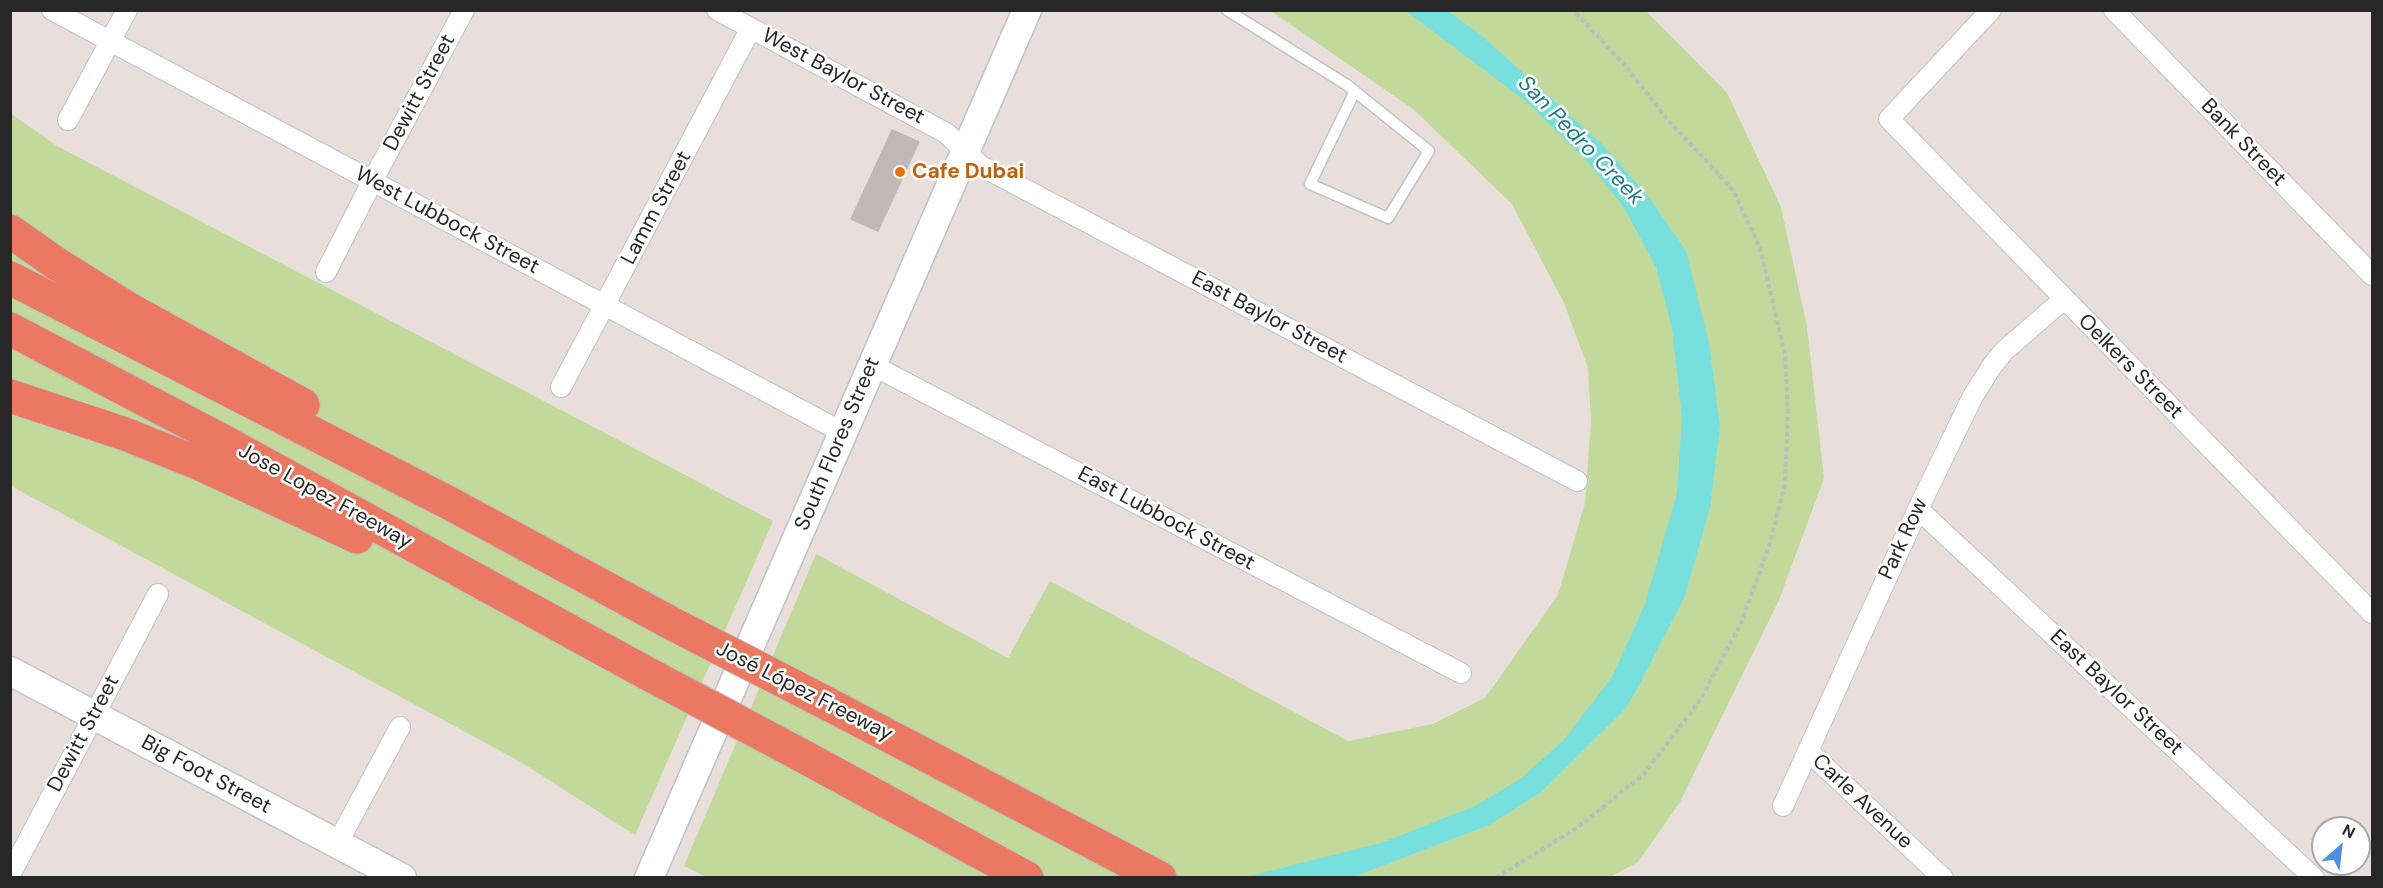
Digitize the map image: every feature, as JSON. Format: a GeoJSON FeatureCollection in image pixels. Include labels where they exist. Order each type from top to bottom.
{"type":"FeatureCollection","features":[{"type":"Feature","properties":{"kind":"highway"},"geometry":{"type":"LineString","coordinates":[[10,231],[57,264],[129,309],[288,395],[449,503]]}},
{"type":"Feature","properties":{"kind":"highway"},"geometry":{"type":"LineString","coordinates":[[10,278],[449,503]]}},
{"type":"Feature","properties":{"kind":"highway","name":"Jose Lopez Freeway"},"geometry":{"type":"LineString","coordinates":[[10,329],[225,442],[639,669]]}},
{"type":"Feature","properties":{"kind":"highway"},"geometry":{"type":"LineString","coordinates":[[10,396],[125,434],[200,464],[639,669],[1027,878]]}},
{"type":"Feature","properties":{"kind":"highway","name":"José López Freeway"},"geometry":{"type":"LineString","coordinates":[[449,503],[669,622],[1023,804],[1160,878]]}},
{"type":"Feature","properties":{"kind":"main road","name":"South Flores Street"},"geometry":{"type":"LineString","coordinates":[[649,878],[1027,10]]}},
{"type":"Feature","properties":{"kind":"main road","name":"Big Foot Street"},"geometry":{"type":"LineString","coordinates":[[10,671],[402,878]]}},
{"type":"Feature","properties":{"kind":"street","name":"West Lubbock Street"},"geometry":{"type":"LineString","coordinates":[[52,10],[842,432]]}},
{"type":"Feature","properties":{"kind":"street"},"geometry":{"type":"LineString","coordinates":[[68,120],[127,10]]}},
{"type":"Feature","properties":{"kind":"street","name":"Dewitt Street"},"geometry":{"type":"LineString","coordinates":[[327,272],[373,180],[464,10]]}},
{"type":"Feature","properties":{"kind":"street","name":"West Baylor Street"},"geometry":{"type":"LineString","coordinates":[[717,10],[946,133],[965,150]]}},
{"type":"Feature","properties":{"kind":"street","name":"Oelkers Street"},"geometry":{"type":"LineString","coordinates":[[1991,10],[1889,119],[2373,613]]}},
{"type":"Feature","properties":{"kind":"street","name":"Bank Street"},"geometry":{"type":"LineString","coordinates":[[2114,10],[2373,275]]}},
{"type":"Feature","properties":{"kind":"street","name":"Lamm Street"},"geometry":{"type":"LineString","coordinates":[[561,387],[751,28]]}},
{"type":"Feature","properties":{"kind":"street","name":"East Baylor Street"},"geometry":{"type":"LineString","coordinates":[[965,150],[981,166],[1577,481]]}},
{"type":"Feature","properties":{"kind":"street","name":"Park Row"},"geometry":{"type":"LineString","coordinates":[[1783,806],[1918,509],[1973,396],[2004,351],[2064,299]]}},
{"type":"Feature","properties":{"kind":"street","name":"East Lubbock Street"},"geometry":{"type":"LineString","coordinates":[[872,365],[1461,673]]}},
{"type":"Feature","properties":{"kind":"street","name":"East Baylor Street"},"geometry":{"type":"LineString","coordinates":[[1918,509],[2314,878]]}},
{"type":"Feature","properties":{"kind":"street","name":"Dewitt Street"},"geometry":{"type":"LineString","coordinates":[[10,875],[158,594]]}},
{"type":"Feature","properties":{"kind":"street"},"geometry":{"type":"LineString","coordinates":[[337,844],[400,727]]}},
{"type":"Feature","properties":{"kind":"street","name":"Carle Avenue"},"geometry":{"type":"LineString","coordinates":[[1808,751],[1943,878]]}},
{"type":"Feature","properties":{"kind":"lane"},"geometry":{"type":"LineString","coordinates":[[1227,10],[1355,91],[1429,151],[1388,218],[1310,184],[1355,91]]}},
{"type":"Feature","properties":{"kind":"path"},"geometry":{"type":"LineString","coordinates":[[1496,878],[1577,828],[1645,773],[1701,699],[1741,623],[1769,546],[1785,484],[1788,413],[1785,354],[1760,248],[1733,190],[1667,119],[1623,63],[1573,10]]}},
{"type":"Feature","properties":{"kind":"green space"},"geometry":{"type":"Polygon","coordinates":[[[1271,11],[1646,11],[1727,93],[1781,207],[1807,327],[1824,478],[1779,600],[1680,802],[1638,862],[1608,878],[709,878],[684,866],[816,554],[1008,658],[1050,581],[1348,741],[1433,724],[1485,698],[1558,595],[1585,503],[1591,420],[1588,368],[1564,303],[1512,204],[1413,109],[1271,11]]]}},
{"type":"Feature","properties":{"kind":"green space"},"geometry":{"type":"Polygon","coordinates":[[[10,113],[57,146],[773,521],[635,835],[519,761],[11,486],[10,113]]]}},
{"type":"Feature","properties":{"kind":"water","name":"San Pedro Creek"},"geometry":{"type":"Polygon","coordinates":[[[1406,11],[1448,11],[1482,36],[1605,147],[1651,200],[1686,251],[1709,343],[1720,426],[1710,507],[1685,596],[1637,689],[1625,709],[1541,792],[1489,825],[1353,877],[1246,877],[1381,843],[1475,806],[1520,779],[1563,741],[1612,677],[1644,607],[1677,493],[1682,416],[1672,328],[1656,267],[1623,206],[1586,160],[1528,103],[1406,11]]]}},
{"type":"Feature","properties":{"kind":"building"},"geometry":{"type":"Polygon","coordinates":[[[892,130],[919,142],[878,231],[851,219],[892,130]]]}},
{"type":"Feature","properties":{"kind":"place","name":"Cafe Dubai"},"geometry":{"type":"Point","coordinates":[900,172]}}]}
